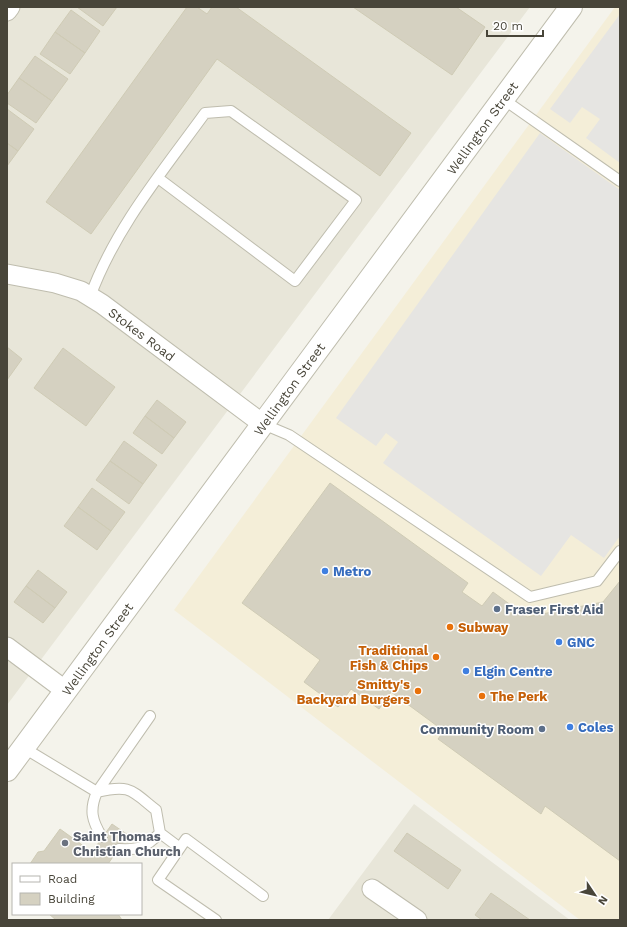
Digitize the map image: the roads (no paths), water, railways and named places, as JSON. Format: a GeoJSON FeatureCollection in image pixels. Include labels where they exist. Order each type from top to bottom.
{"type":"FeatureCollection","features":[{"type":"Feature","properties":{"kind":"street"},"geometry":{"type":"LineString","coordinates":[[7,11],[10,7]]}},
{"type":"Feature","properties":{"kind":"street","name":"Wellington Street"},"geometry":{"type":"LineString","coordinates":[[7,770],[571,7]]}},
{"type":"Feature","properties":{"kind":"street","name":"Stokes Road"},"geometry":{"type":"LineString","coordinates":[[7,274],[56,283],[81,291],[263,424]]}},
{"type":"Feature","properties":{"kind":"street"},"geometry":{"type":"LineString","coordinates":[[7,647],[66,691]]}},
{"type":"Feature","properties":{"kind":"street"},"geometry":{"type":"LineString","coordinates":[[372,889],[417,920]]}},
{"type":"Feature","properties":{"kind":"lane"},"geometry":{"type":"LineString","coordinates":[[503,99],[620,181]]}},
{"type":"Feature","properties":{"kind":"lane"},"geometry":{"type":"LineString","coordinates":[[90,297],[98,274],[126,223],[158,178],[205,113],[231,111],[356,200],[295,281],[158,178]]}},
{"type":"Feature","properties":{"kind":"lane"},"geometry":{"type":"LineString","coordinates":[[263,424],[288,435],[530,596],[597,581],[620,551]]}},
{"type":"Feature","properties":{"kind":"lane"},"geometry":{"type":"LineString","coordinates":[[102,837],[94,825],[91,814],[92,802],[97,792],[150,716]]}},
{"type":"Feature","properties":{"kind":"lane"},"geometry":{"type":"LineString","coordinates":[[24,748],[97,792],[118,787],[132,791],[156,810],[160,833],[180,848]]}},
{"type":"Feature","properties":{"kind":"lane"},"geometry":{"type":"LineString","coordinates":[[119,848],[136,849],[148,845],[160,833]]}},
{"type":"Feature","properties":{"kind":"lane"},"geometry":{"type":"LineString","coordinates":[[216,920],[158,880],[186,839],[263,896]]}},
{"type":"Feature","properties":{"kind":"place","name":"Metro"},"geometry":{"type":"Point","coordinates":[325,571]}},
{"type":"Feature","properties":{"kind":"place","name":"Fraser First Aid"},"geometry":{"type":"Point","coordinates":[497,609]}},
{"type":"Feature","properties":{"kind":"place","name":"Subway"},"geometry":{"type":"Point","coordinates":[450,627]}},
{"type":"Feature","properties":{"kind":"place","name":"GNC"},"geometry":{"type":"Point","coordinates":[559,642]}},
{"type":"Feature","properties":{"kind":"place","name":"Traditional Fish & Chips"},"geometry":{"type":"Point","coordinates":[436,657]}},
{"type":"Feature","properties":{"kind":"place","name":"Elgin Centre"},"geometry":{"type":"Point","coordinates":[466,671]}},
{"type":"Feature","properties":{"kind":"place","name":"Smitty's Backyard Burgers"},"geometry":{"type":"Point","coordinates":[418,691]}},
{"type":"Feature","properties":{"kind":"place","name":"The Perk"},"geometry":{"type":"Point","coordinates":[482,696]}},
{"type":"Feature","properties":{"kind":"place","name":"Coles"},"geometry":{"type":"Point","coordinates":[570,727]}},
{"type":"Feature","properties":{"kind":"place","name":"Community Room"},"geometry":{"type":"Point","coordinates":[542,729]}},
{"type":"Feature","properties":{"kind":"place","name":"Saint Thomas Christian Church"},"geometry":{"type":"Point","coordinates":[65,843]}}]}
